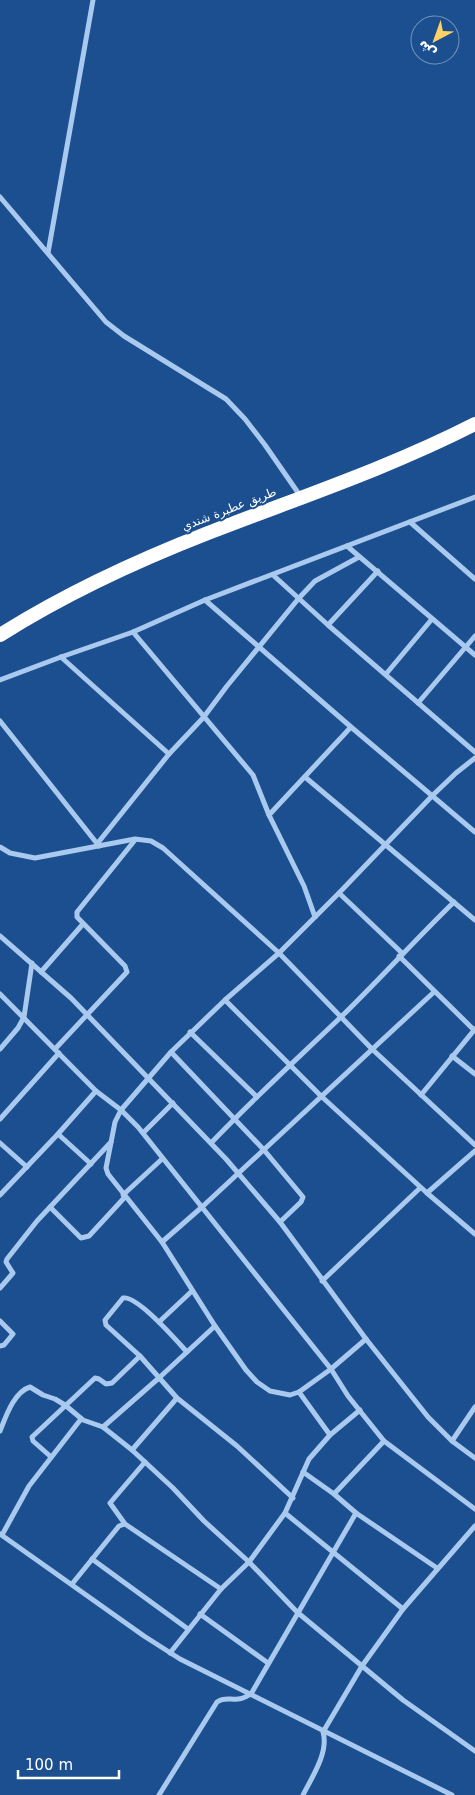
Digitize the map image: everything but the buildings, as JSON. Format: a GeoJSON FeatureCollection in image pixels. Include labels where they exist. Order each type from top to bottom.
{"type":"FeatureCollection","features":[{"type":"Feature","properties":{"kind":"highway","name":"طريق عطبرة شندي"},"geometry":{"type":"LineString","coordinates":[[0,635],[65,596],[133,564],[380,467],[444,440],[475,424]]}},
{"type":"Feature","properties":{"kind":"street"},"geometry":{"type":"LineString","coordinates":[[48,253],[93,0]]}},
{"type":"Feature","properties":{"kind":"street"},"geometry":{"type":"LineString","coordinates":[[0,197],[106,322],[124,336],[226,399],[266,445],[302,497]]}},
{"type":"Feature","properties":{"kind":"street"},"geometry":{"type":"LineString","coordinates":[[0,680],[133,632],[205,600],[475,497]]}},
{"type":"Feature","properties":{"kind":"street"},"geometry":{"type":"LineString","coordinates":[[410,522],[475,579]]}},
{"type":"Feature","properties":{"kind":"street"},"geometry":{"type":"LineString","coordinates":[[347,546],[475,656]]}},
{"type":"Feature","properties":{"kind":"street"},"geometry":{"type":"LineString","coordinates":[[98,845],[169,754],[203,718],[299,598],[315,581],[359,557]]}},
{"type":"Feature","properties":{"kind":"street"},"geometry":{"type":"LineString","coordinates":[[328,625],[378,571]]}},
{"type":"Feature","properties":{"kind":"street"},"geometry":{"type":"LineString","coordinates":[[273,575],[475,752]]}},
{"type":"Feature","properties":{"kind":"street"},"geometry":{"type":"LineString","coordinates":[[205,600],[475,832]]}},
{"type":"Feature","properties":{"kind":"street"},"geometry":{"type":"LineString","coordinates":[[386,674],[432,619]]}},
{"type":"Feature","properties":{"kind":"street"},"geometry":{"type":"LineString","coordinates":[[133,632],[203,718],[253,775],[269,814],[304,886],[315,917]]}},
{"type":"Feature","properties":{"kind":"street"},"geometry":{"type":"LineString","coordinates":[[418,703],[475,636]]}},
{"type":"Feature","properties":{"kind":"street"},"geometry":{"type":"LineString","coordinates":[[61,657],[169,754]]}},
{"type":"Feature","properties":{"kind":"street"},"geometry":{"type":"LineString","coordinates":[[0,721],[98,845]]}},
{"type":"Feature","properties":{"kind":"street"},"geometry":{"type":"LineString","coordinates":[[269,814],[351,727]]}},
{"type":"Feature","properties":{"kind":"street"},"geometry":{"type":"LineString","coordinates":[[366,1339],[299,1392],[290,1395],[270,1391],[257,1382],[215,1326],[162,1242],[124,1196],[108,1174],[106,1168],[115,1122],[121,1110],[171,1052],[190,1032],[279,953],[433,795],[475,758]]}},
{"type":"Feature","properties":{"kind":"street"},"geometry":{"type":"LineString","coordinates":[[305,777],[475,920]]}},
{"type":"Feature","properties":{"kind":"street"},"geometry":{"type":"LineString","coordinates":[[0,1119],[87,1015],[127,972],[125,966],[77,917],[77,912],[135,839]]}},
{"type":"Feature","properties":{"kind":"street"},"geometry":{"type":"LineString","coordinates":[[0,847],[10,853],[35,858],[135,839],[151,841],[163,848],[279,953],[372,1049],[475,1145]]}},
{"type":"Feature","properties":{"kind":"street"},"geometry":{"type":"LineString","coordinates":[[339,893],[434,992],[474,1030],[421,1095]]}},
{"type":"Feature","properties":{"kind":"street"},"geometry":{"type":"LineString","coordinates":[[211,1143],[342,1016],[454,902]]}},
{"type":"Feature","properties":{"kind":"street"},"geometry":{"type":"LineString","coordinates":[[41,972],[83,924]]}},
{"type":"Feature","properties":{"kind":"street"},"geometry":{"type":"LineString","coordinates":[[0,936],[32,963],[87,1015],[211,1143],[280,1222],[366,1339],[428,1417],[452,1442],[475,1458]]}},
{"type":"Feature","properties":{"kind":"street"},"geometry":{"type":"LineString","coordinates":[[0,1049],[24,1018],[32,963]]}},
{"type":"Feature","properties":{"kind":"street"},"geometry":{"type":"LineString","coordinates":[[162,1242],[434,992]]}},
{"type":"Feature","properties":{"kind":"street"},"geometry":{"type":"LineString","coordinates":[[0,994],[96,1090],[121,1110],[143,1133],[330,1369],[384,1441],[475,1509]]}},
{"type":"Feature","properties":{"kind":"street"},"geometry":{"type":"LineString","coordinates":[[225,1000],[321,1096],[420,1188],[475,1234]]}},
{"type":"Feature","properties":{"kind":"street"},"geometry":{"type":"LineString","coordinates":[[190,1032],[257,1097]]}},
{"type":"Feature","properties":{"kind":"street"},"geometry":{"type":"LineString","coordinates":[[171,1052],[233,1120],[264,1150],[303,1197],[301,1202],[280,1222]]}},
{"type":"Feature","properties":{"kind":"street"},"geometry":{"type":"LineString","coordinates":[[452,1056],[475,1074]]}},
{"type":"Feature","properties":{"kind":"street"},"geometry":{"type":"LineString","coordinates":[[0,1195],[58,1134],[96,1090]]}},
{"type":"Feature","properties":{"kind":"street"},"geometry":{"type":"LineString","coordinates":[[143,1133],[173,1103]]}},
{"type":"Feature","properties":{"kind":"street"},"geometry":{"type":"LineString","coordinates":[[58,1134],[91,1164]]}},
{"type":"Feature","properties":{"kind":"street"},"geometry":{"type":"LineString","coordinates":[[0,1288],[13,1273],[6,1262],[7,1259],[50,1207],[111,1142]]}},
{"type":"Feature","properties":{"kind":"street"},"geometry":{"type":"LineString","coordinates":[[0,1143],[27,1167]]}},
{"type":"Feature","properties":{"kind":"street"},"geometry":{"type":"LineString","coordinates":[[427,1194],[475,1151]]}},
{"type":"Feature","properties":{"kind":"street"},"geometry":{"type":"LineString","coordinates":[[50,1207],[81,1238],[85,1238],[162,1159]]}},
{"type":"Feature","properties":{"kind":"street"},"geometry":{"type":"LineString","coordinates":[[322,1281],[420,1188]]}},
{"type":"Feature","properties":{"kind":"street"},"geometry":{"type":"LineString","coordinates":[[159,1322],[192,1291]]}},
{"type":"Feature","properties":{"kind":"street"},"geometry":{"type":"LineString","coordinates":[[187,1352],[159,1322],[130,1298],[123,1298],[105,1320],[106,1325],[140,1356],[177,1398],[238,1446],[293,1498]]}},
{"type":"Feature","properties":{"kind":"street"},"geometry":{"type":"LineString","coordinates":[[0,1321],[13,1334],[4,1345],[0,1346]]}},
{"type":"Feature","properties":{"kind":"street"},"geometry":{"type":"LineString","coordinates":[[103,1427],[215,1326]]}},
{"type":"Feature","properties":{"kind":"street"},"geometry":{"type":"LineString","coordinates":[[50,1456],[32,1439],[95,1378],[100,1379],[106,1384],[112,1383],[140,1356]]}},
{"type":"Feature","properties":{"kind":"street"},"geometry":{"type":"LineString","coordinates":[[0,1431],[15,1400],[27,1388],[33,1388],[43,1395],[55,1399],[81,1418],[103,1427],[132,1450],[249,1562],[298,1612],[403,1700],[475,1751]]}},
{"type":"Feature","properties":{"kind":"street"},"geometry":{"type":"LineString","coordinates":[[299,1392],[330,1435]]}},
{"type":"Feature","properties":{"kind":"street"},"geometry":{"type":"LineString","coordinates":[[132,1450],[177,1398]]}},
{"type":"Feature","properties":{"kind":"street"},"geometry":{"type":"LineString","coordinates":[[452,1442],[475,1407]]}},
{"type":"Feature","properties":{"kind":"street"},"geometry":{"type":"LineString","coordinates":[[170,1652],[221,1588],[249,1562],[285,1512],[293,1498],[309,1458],[330,1435],[360,1410]]}},
{"type":"Feature","properties":{"kind":"street"},"geometry":{"type":"LineString","coordinates":[[81,1418],[50,1456],[29,1486],[1,1535],[144,1636],[170,1652],[323,1732],[452,1795]]}},
{"type":"Feature","properties":{"kind":"street"},"geometry":{"type":"LineString","coordinates":[[334,1494],[384,1441]]}},
{"type":"Feature","properties":{"kind":"street"},"geometry":{"type":"LineString","coordinates":[[144,1462],[110,1503],[125,1524],[221,1588]]}},
{"type":"Feature","properties":{"kind":"street"},"geometry":{"type":"LineString","coordinates":[[303,1472],[334,1494],[356,1513],[437,1568]]}},
{"type":"Feature","properties":{"kind":"street"},"geometry":{"type":"LineString","coordinates":[[285,1512],[403,1609]]}},
{"type":"Feature","properties":{"kind":"street"},"geometry":{"type":"LineString","coordinates":[[159,1795],[216,1702],[221,1699],[243,1698],[251,1694],[356,1513]]}},
{"type":"Feature","properties":{"kind":"street"},"geometry":{"type":"LineString","coordinates":[[72,1584],[119,1526],[125,1524]]}},
{"type":"Feature","properties":{"kind":"street"},"geometry":{"type":"LineString","coordinates":[[303,1795],[322,1755],[325,1743],[323,1732],[362,1666],[403,1609],[475,1526]]}},
{"type":"Feature","properties":{"kind":"street"},"geometry":{"type":"LineString","coordinates":[[92,1559],[188,1629]]}},
{"type":"Feature","properties":{"kind":"street"},"geometry":{"type":"LineString","coordinates":[[200,1614],[268,1663]]}}]}
